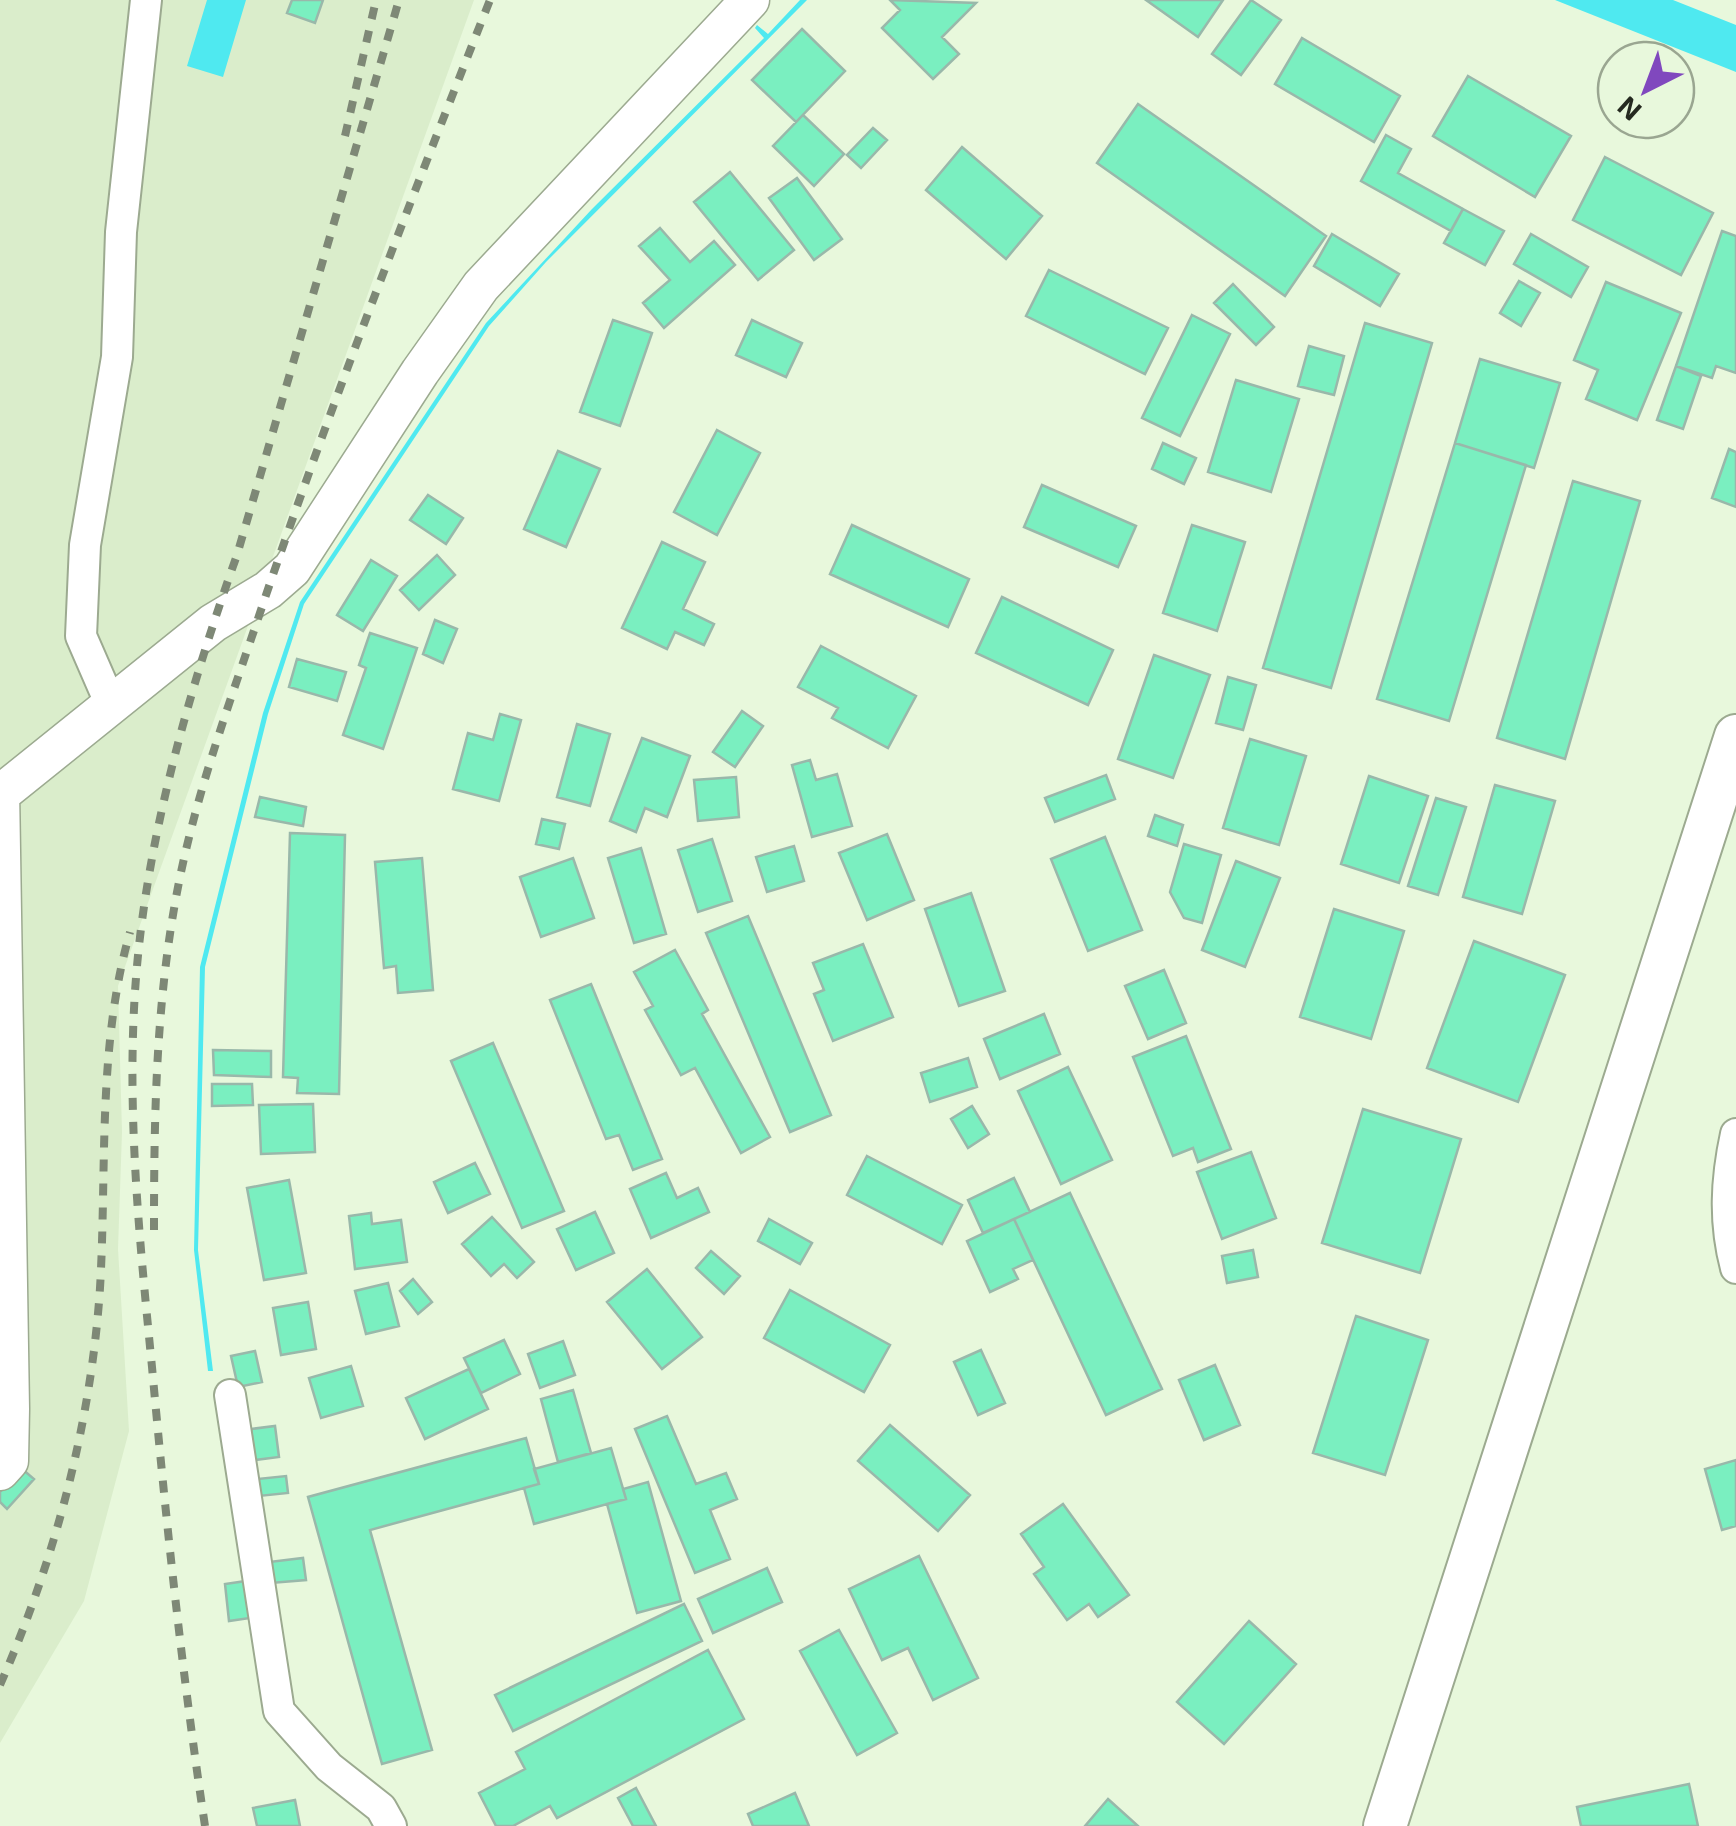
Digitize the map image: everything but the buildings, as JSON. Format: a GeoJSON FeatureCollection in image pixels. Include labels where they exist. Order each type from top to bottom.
{"type":"FeatureCollection","features":[{"type":"Feature","properties":{"kind":"main road"},"geometry":{"type":"LineString","coordinates":[[1385,1826],[1736,736]]}},
{"type":"Feature","properties":{"kind":"street"},"geometry":{"type":"LineString","coordinates":[[112,705],[80,636],[84,563],[117,357],[121,232],[146,0]]}},
{"type":"Feature","properties":{"kind":"street"},"geometry":{"type":"LineString","coordinates":[[0,1471],[9,1461],[10,1410],[2,791],[213,623],[268,590],[292,569],[420,372],[482,286],[750,0]]}},
{"type":"Feature","properties":{"kind":"street"},"geometry":{"type":"LineString","coordinates":[[1736,1134],[1727,1196],[1728,1235],[1736,1268]]}},
{"type":"Feature","properties":{"kind":"street"},"geometry":{"type":"LineString","coordinates":[[230,1396],[278,1712],[329,1768],[381,1808],[391,1826]]}},
{"type":"Feature","properties":{"kind":"shaded area"},"geometry":{"type":"Polygon","coordinates":[[[0,0],[474,0],[118,986],[122,1132],[118,1249],[129,1431],[84,1601],[0,1743],[0,0]]]}},
{"type":"Feature","properties":{"kind":"water"},"geometry":{"type":"Polygon","coordinates":[[[207,0],[246,0],[223,77],[187,66],[207,0]]]}},
{"type":"Feature","properties":{"kind":"water"},"geometry":{"type":"Polygon","coordinates":[[[800,0],[807,0],[546,262],[489,326],[304,604],[268,714],[205,967],[198,1250],[213,1371],[208,1371],[194,1250],[200,967],[263,713],[300,602],[486,323],[592,209],[764,38],[755,28],[757,25],[768,34],[800,0]]]}},
{"type":"Feature","properties":{"kind":"water"},"geometry":{"type":"Polygon","coordinates":[[[1555,0],[1673,0],[1736,25],[1736,72],[1696,56],[1696,40],[1656,40],[1555,0]]]}},
{"type":"Feature","properties":{"kind":"railway"},"geometry":{"type":"LineString","coordinates":[[345,136],[376,0]]}},
{"type":"Feature","properties":{"kind":"railway"},"geometry":{"type":"LineString","coordinates":[[205,1826],[175,1597],[138,1217],[132,1066],[137,966],[151,863],[188,706],[237,555],[399,0]]}},
{"type":"Feature","properties":{"kind":"railway"},"geometry":{"type":"LineString","coordinates":[[154,1230],[161,1009],[172,921],[198,805],[230,700],[319,445],[490,0]]}},
{"type":"Feature","properties":{"kind":"railway"},"geometry":{"type":"LineString","coordinates":[[0,1685],[53,1540],[88,1390],[100,1288],[105,1109],[112,1020],[130,932]]}}]}
